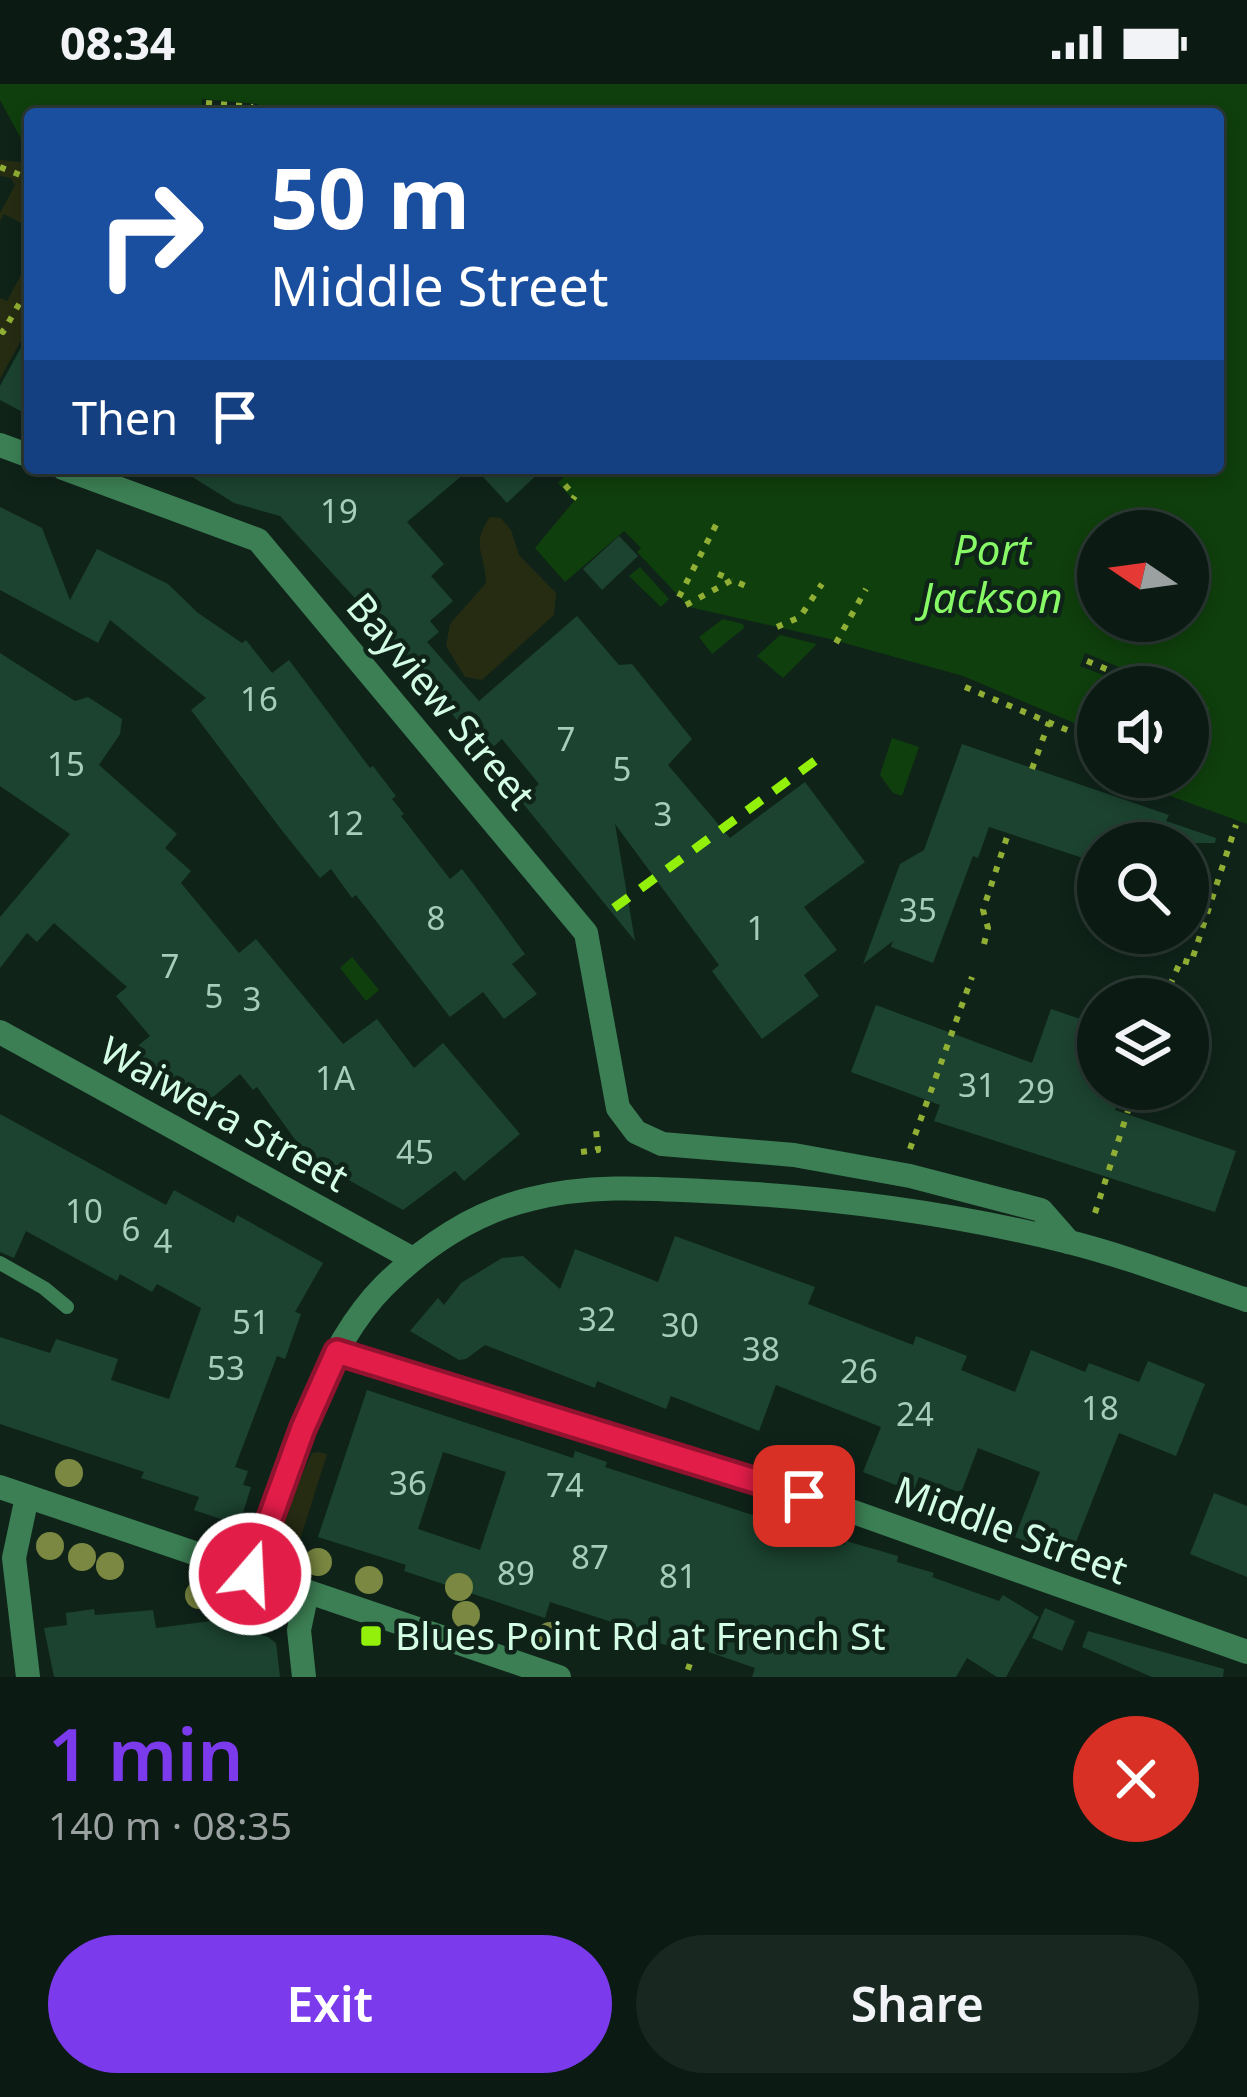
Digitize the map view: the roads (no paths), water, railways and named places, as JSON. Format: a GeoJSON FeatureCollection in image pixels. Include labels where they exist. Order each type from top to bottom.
{"type":"FeatureCollection","features":[{"type":"Feature","properties":{"kind":"street","name":"Bayview Street"},"geometry":{"type":"LineString","coordinates":[[79,474],[258,540],[586,933],[618,1108],[636,1132],[662,1144],[853,1163],[1041,1210],[1069,1242]]}},
{"type":"Feature","properties":{"kind":"street","name":"Waiwera Street"},"geometry":{"type":"LineString","coordinates":[[0,1032],[413,1259]]}},
{"type":"Feature","properties":{"kind":"street"},"geometry":{"type":"LineString","coordinates":[[250,1574],[303,1428],[337,1352],[380,1289],[413,1259],[491,1212],[548,1195],[605,1188],[844,1199],[1069,1242],[1247,1300]]}},
{"type":"Feature","properties":{"kind":"street","name":"Middle Street"},"geometry":{"type":"LineString","coordinates":[[337,1352],[848,1510],[1247,1652]]}},
{"type":"Feature","properties":{"kind":"street"},"geometry":{"type":"LineString","coordinates":[[0,1487],[559,1677]]}},
{"type":"Feature","properties":{"kind":"street"},"geometry":{"type":"LineString","coordinates":[[27,1496],[14,1558],[28,1677]]}},
{"type":"Feature","properties":{"kind":"street"},"geometry":{"type":"LineString","coordinates":[[304,1677],[298,1630],[307,1592]]}},
{"type":"Feature","properties":{"kind":"lane"},"geometry":{"type":"LineString","coordinates":[[0,1263],[67,1307]]}},
{"type":"Feature","properties":{"kind":"water","name":"Port Jackson"},"geometry":{"type":"Polygon","coordinates":[[[0,84],[1247,84],[1247,824],[1176,798],[1209,798],[1209,666],[1077,666],[1077,724],[963,676],[689,607],[637,552],[641,548],[624,531],[565,582],[535,548],[574,501],[558,483],[563,478],[559,474],[1224,474],[1224,108],[24,108],[24,144],[0,100],[0,84]]]}},
{"type":"Feature","properties":{"kind":"water"},"geometry":{"type":"Polygon","coordinates":[[[640,567],[669,599],[661,607],[629,576],[640,567]]]}},
{"type":"Feature","properties":{"kind":"water"},"geometry":{"type":"Polygon","coordinates":[[[723,619],[744,628],[712,654],[699,637],[723,619]]]}},
{"type":"Feature","properties":{"kind":"water"},"geometry":{"type":"Polygon","coordinates":[[[780,635],[817,644],[783,678],[757,656],[780,635]]]}},
{"type":"Feature","properties":{"kind":"water"},"geometry":{"type":"Polygon","coordinates":[[[892,738],[919,747],[902,796],[893,793],[880,775],[892,738]]]}},
{"type":"Feature","properties":{"kind":"water"},"geometry":{"type":"Polygon","coordinates":[[[352,957],[379,990],[366,1001],[340,968],[352,957]]]}},
{"type":"Feature","properties":{"kind":"railway"},"geometry":{"type":"LineString","coordinates":[[614,908],[823,755]]}},
{"type":"Feature","properties":{"kind":"place","name":"Blues Point Rd at French St"},"geometry":{"type":"Point","coordinates":[371,1636]}}]}
